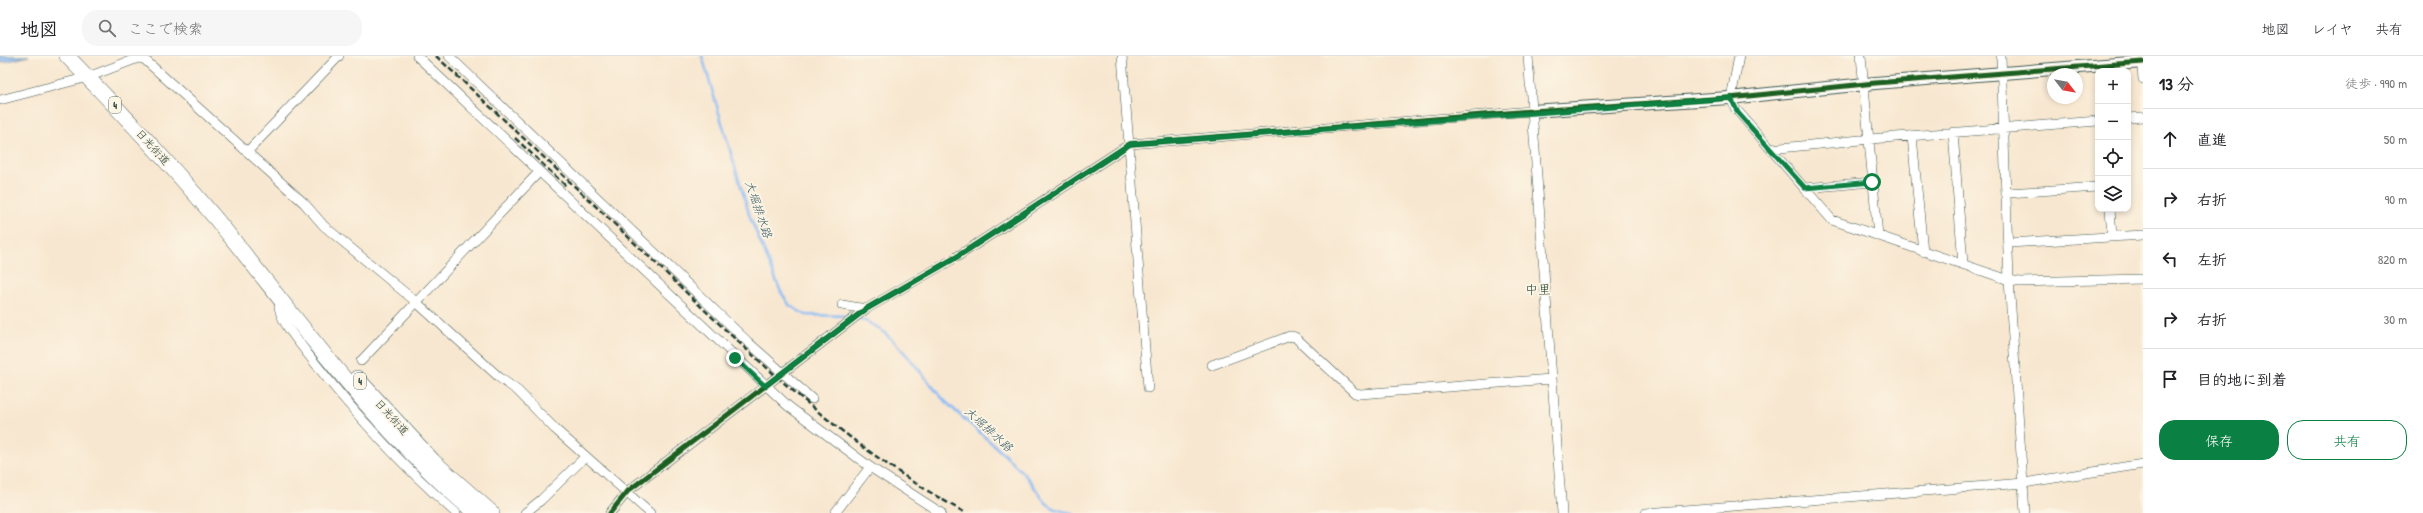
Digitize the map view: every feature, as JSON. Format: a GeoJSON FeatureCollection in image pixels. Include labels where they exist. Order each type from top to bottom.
{"type":"FeatureCollection","features":[{"type":"Feature","properties":{"kind":"highway","name":"日光街道"},"geometry":{"type":"LineString","coordinates":[[67,56],[152,145],[284,299],[409,452],[475,513]]}},
{"type":"Feature","properties":{"kind":"highway","name":"日光街道"},"geometry":{"type":"LineString","coordinates":[[284,299],[428,456],[492,513]]}},
{"type":"Feature","properties":{"kind":"street"},"geometry":{"type":"LineString","coordinates":[[248,151],[339,56]]}},
{"type":"Feature","properties":{"kind":"street"},"geometry":{"type":"LineString","coordinates":[[417,56],[765,386],[870,467],[941,513]]}},
{"type":"Feature","properties":{"kind":"street"},"geometry":{"type":"LineString","coordinates":[[448,56],[812,399]]}},
{"type":"Feature","properties":{"kind":"street"},"geometry":{"type":"LineString","coordinates":[[1122,56],[1148,388]]}},
{"type":"Feature","properties":{"kind":"street"},"geometry":{"type":"LineString","coordinates":[[1528,56],[1562,513]]}},
{"type":"Feature","properties":{"kind":"street"},"geometry":{"type":"LineString","coordinates":[[1739,56],[1731,98],[1738,113],[1832,220],[2008,280],[2020,282],[2143,279]]}},
{"type":"Feature","properties":{"kind":"street"},"geometry":{"type":"LineString","coordinates":[[1861,56],[1878,236]]}},
{"type":"Feature","properties":{"kind":"street"},"geometry":{"type":"LineString","coordinates":[[2001,56],[2005,129],[2008,280],[2025,513]]}},
{"type":"Feature","properties":{"kind":"street"},"geometry":{"type":"LineString","coordinates":[[0,100],[83,73],[138,58],[144,59],[248,151],[304,203],[324,226],[415,301],[500,378],[518,391],[585,456],[628,491],[650,513]]}},
{"type":"Feature","properties":{"kind":"street"},"geometry":{"type":"LineString","coordinates":[[610,513],[628,491],[866,309],[955,258],[1130,144],[1532,111],[1731,98],[1863,84],[2003,74],[2142,60],[2143,79]]}},
{"type":"Feature","properties":{"kind":"street"},"geometry":{"type":"LineString","coordinates":[[2131,118],[2143,117]]}},
{"type":"Feature","properties":{"kind":"street"},"geometry":{"type":"LineString","coordinates":[[1771,149],[1870,139],[2005,129],[2095,120]]}},
{"type":"Feature","properties":{"kind":"street"},"geometry":{"type":"LineString","coordinates":[[1953,132],[1963,264]]}},
{"type":"Feature","properties":{"kind":"street"},"geometry":{"type":"LineString","coordinates":[[1912,136],[1923,252]]}},
{"type":"Feature","properties":{"kind":"street"},"geometry":{"type":"LineString","coordinates":[[361,361],[415,301],[539,172]]}},
{"type":"Feature","properties":{"kind":"street"},"geometry":{"type":"LineString","coordinates":[[1805,188],[1872,182]]}},
{"type":"Feature","properties":{"kind":"street"},"geometry":{"type":"LineString","coordinates":[[2007,193],[2095,187]]}},
{"type":"Feature","properties":{"kind":"street"},"geometry":{"type":"LineString","coordinates":[[2110,212],[2112,237]]}},
{"type":"Feature","properties":{"kind":"street"},"geometry":{"type":"LineString","coordinates":[[2008,243],[2143,235]]}},
{"type":"Feature","properties":{"kind":"street"},"geometry":{"type":"LineString","coordinates":[[284,299],[280,312],[285,323],[329,380],[398,460],[456,513]]}},
{"type":"Feature","properties":{"kind":"street"},"geometry":{"type":"LineString","coordinates":[[842,305],[866,309]]}},
{"type":"Feature","properties":{"kind":"street"},"geometry":{"type":"LineString","coordinates":[[1212,365],[1290,336],[1295,338],[1355,393],[1360,394],[1551,379]]}},
{"type":"Feature","properties":{"kind":"street"},"geometry":{"type":"LineString","coordinates":[[525,513],[541,500],[585,456]]}},
{"type":"Feature","properties":{"kind":"street"},"geometry":{"type":"LineString","coordinates":[[1646,513],[2024,483],[2143,464]]}},
{"type":"Feature","properties":{"kind":"street"},"geometry":{"type":"LineString","coordinates":[[835,513],[870,467]]}},
{"type":"Feature","properties":{"kind":"water"},"geometry":{"type":"Polygon","coordinates":[[[0,56],[29,56],[0,63],[0,56]]]}},
{"type":"Feature","properties":{"kind":"waterway","name":"大堀排水路"},"geometry":{"type":"LineString","coordinates":[[702,56],[750,217],[781,292],[790,306],[806,315],[849,316]]}},
{"type":"Feature","properties":{"kind":"waterway","name":"大堀排水路"},"geometry":{"type":"LineString","coordinates":[[860,319],[872,324],[896,343],[937,393],[1012,462],[1047,503],[1053,508],[1073,513]]}},
{"type":"Feature","properties":{"kind":"railway"},"geometry":{"type":"LineString","coordinates":[[436,56],[733,337],[806,402],[883,461],[923,488],[966,513]]}},
{"type":"Feature","properties":{"kind":"railway"},"geometry":{"type":"LineString","coordinates":[[515,138],[567,187]]}},
{"type":"Feature","properties":{"kind":"cycle path"},"geometry":{"type":"LineString","coordinates":[[610,513],[628,491],[866,309],[955,258],[1130,144],[1532,111],[1729,98],[1875,83],[2143,62]]}},
{"type":"Feature","properties":{"kind":"district","name":"中里"},"geometry":{"type":"Point","coordinates":[1538,289]}},
{"type":"Feature","properties":{"kind":"route"},"geometry":{"type":"LineString","coordinates":[[735,358],[765,386],[866,309],[955,258],[1130,144],[1532,111],[1731,98],[1738,113],[1805,188],[1872,182]]}}]}
